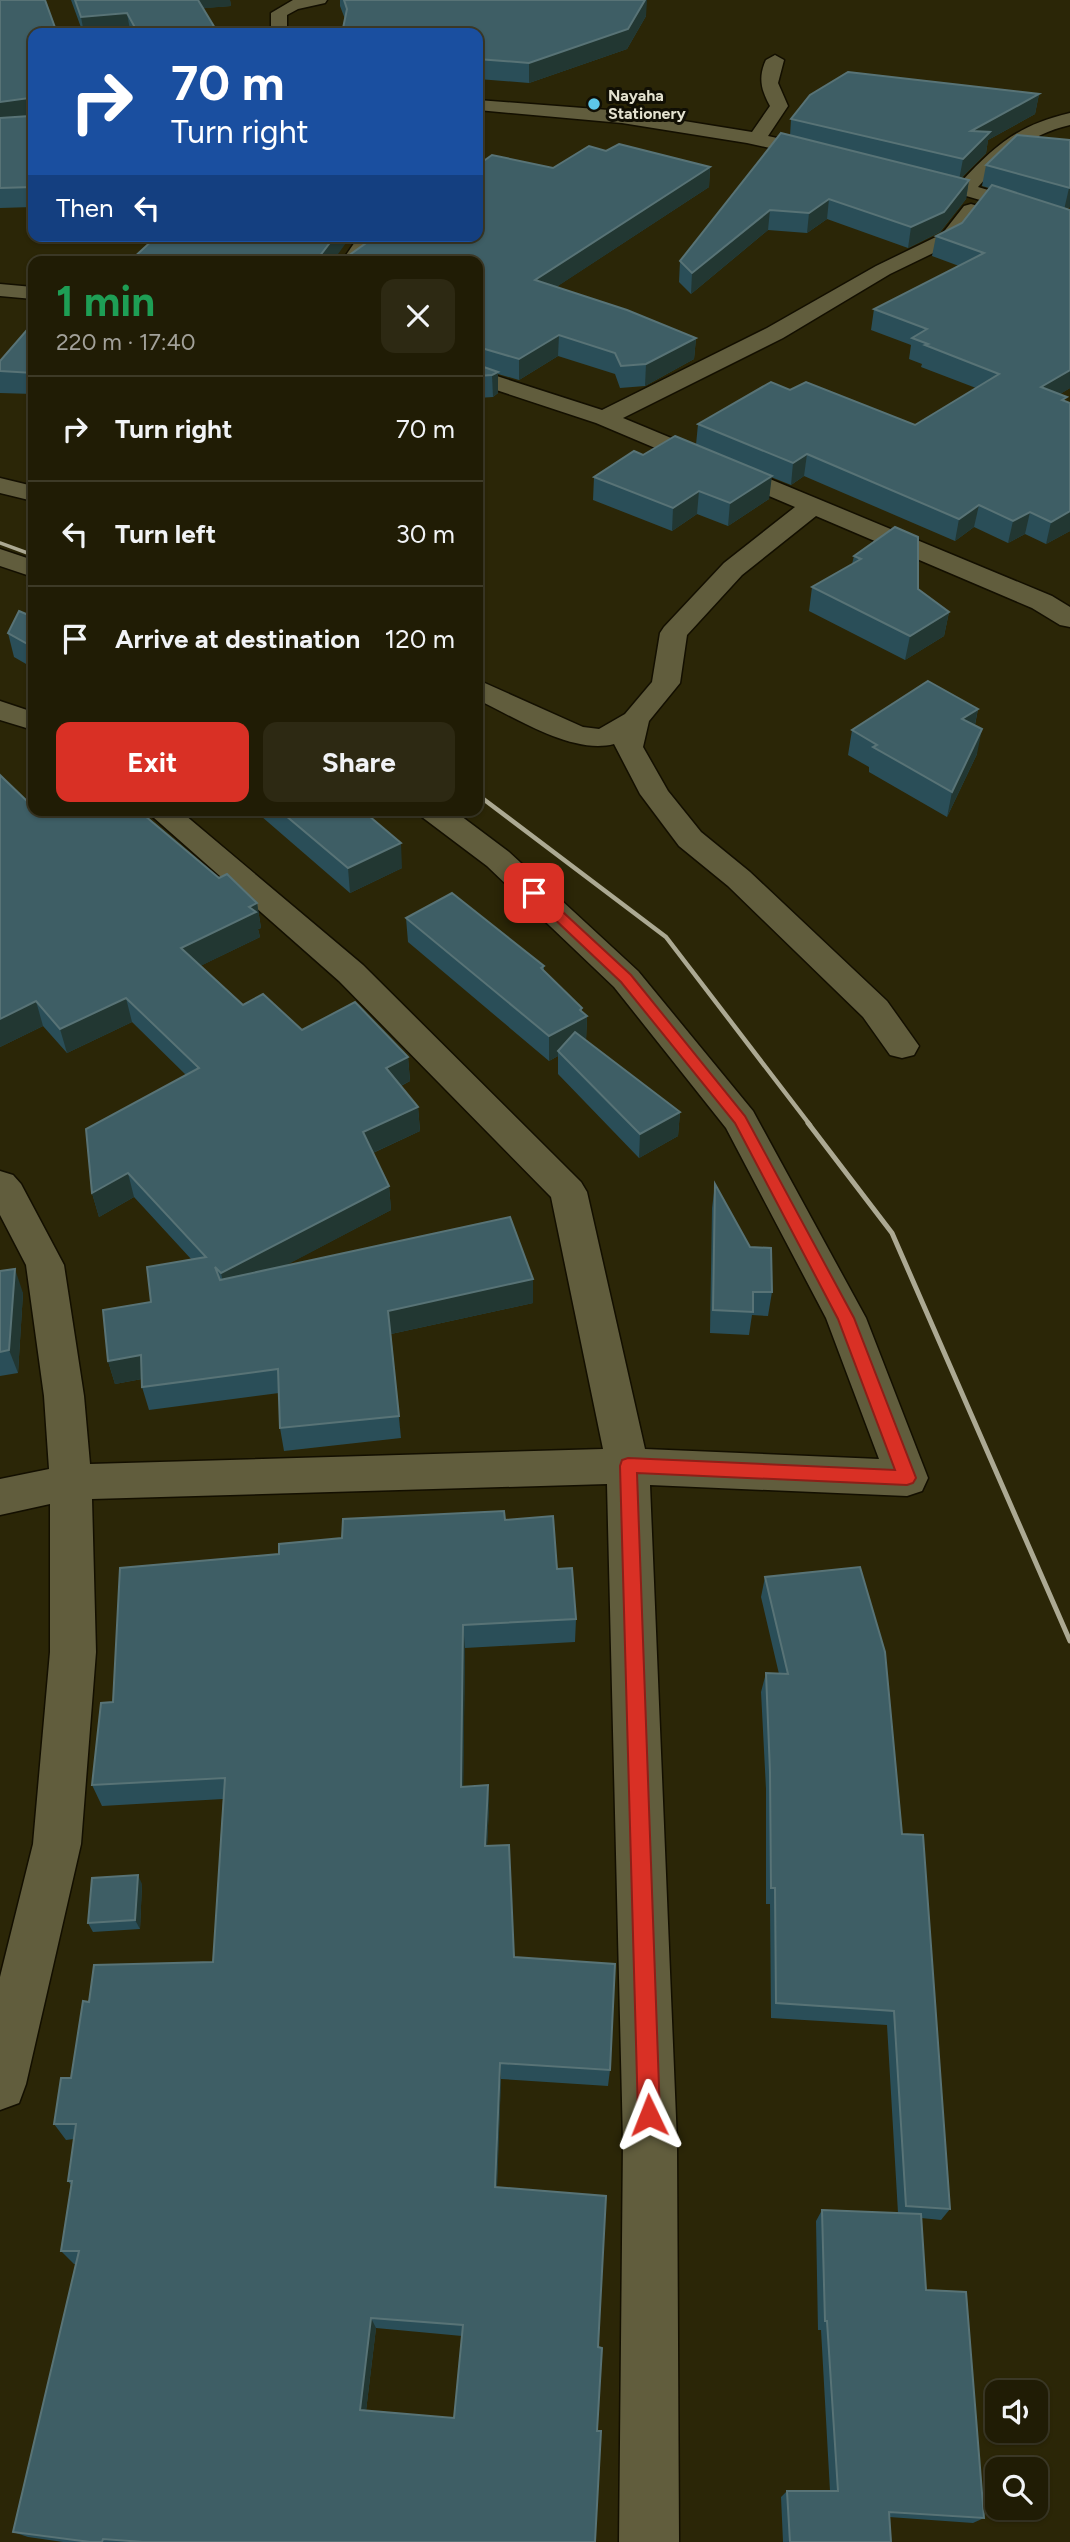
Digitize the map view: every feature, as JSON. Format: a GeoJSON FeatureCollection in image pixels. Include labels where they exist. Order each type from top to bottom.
{"type":"FeatureCollection","features":[{"type":"Feature","properties":{"kind":"street"},"geometry":{"type":"LineString","coordinates":[[279,28],[279,13],[297,1],[318,0]]}},
{"type":"Feature","properties":{"kind":"street"},"geometry":{"type":"LineString","coordinates":[[757,139],[779,106],[769,89],[768,73],[775,60]]}},
{"type":"Feature","properties":{"kind":"street"},"geometry":{"type":"LineString","coordinates":[[483,105],[622,117],[757,139],[842,157]]}},
{"type":"Feature","properties":{"kind":"street"},"geometry":{"type":"LineString","coordinates":[[604,418],[775,333],[883,270],[949,238],[963,223],[973,191],[1004,147],[1037,126],[1070,119]]}},
{"type":"Feature","properties":{"kind":"street"},"geometry":{"type":"LineString","coordinates":[[902,172],[1070,220]]}},
{"type":"Feature","properties":{"kind":"street"},"geometry":{"type":"LineString","coordinates":[[0,290],[28,293]]}},
{"type":"Feature","properties":{"kind":"street"},"geometry":{"type":"LineString","coordinates":[[483,379],[604,418],[813,506],[1051,595],[1070,619]]}},
{"type":"Feature","properties":{"kind":"street"},"geometry":{"type":"LineString","coordinates":[[0,485],[28,493]]}},
{"type":"Feature","properties":{"kind":"street"},"geometry":{"type":"LineString","coordinates":[[483,691],[577,735],[604,738],[635,720],[666,683],[674,633],[733,569],[813,506]]}},
{"type":"Feature","properties":{"kind":"street"},"geometry":{"type":"LineString","coordinates":[[0,557],[28,567]]}},
{"type":"Feature","properties":{"kind":"street"},"geometry":{"type":"LineString","coordinates":[[0,710],[28,719]]}},
{"type":"Feature","properties":{"kind":"street"},"geometry":{"type":"LineString","coordinates":[[635,720],[628,747],[655,794],[690,839],[739,879],[875,1009],[902,1046]]}},
{"type":"Feature","properties":{"kind":"street"},"geometry":{"type":"LineString","coordinates":[[167,816],[351,973],[568,1192],[628,1466],[650,2142],[649,2542]]}},
{"type":"Feature","properties":{"kind":"street"},"geometry":{"type":"LineString","coordinates":[[0,1497],[71,1482],[628,1466],[907,1478],[846,1318],[740,1120],[626,979],[498,859],[441,816]]}},
{"type":"Feature","properties":{"kind":"street"},"geometry":{"type":"LineString","coordinates":[[0,1185],[8,1194],[45,1265],[64,1396],[71,1482],[73,1652],[57,1844],[0,2084]]}},
{"type":"Feature","properties":{"kind":"building"},"geometry":{"type":"Polygon","coordinates":[[[0,0],[45,0],[55,28],[28,28],[28,98],[0,102],[0,0]]]}},
{"type":"Feature","properties":{"kind":"building"},"geometry":{"type":"Polygon","coordinates":[[[75,0],[198,0],[215,28],[135,28],[127,13],[81,17],[75,0]]]}},
{"type":"Feature","properties":{"kind":"building"},"geometry":{"type":"Polygon","coordinates":[[[344,0],[645,0],[628,29],[529,63],[483,59],[483,28],[343,28],[347,9],[344,0]]]}},
{"type":"Feature","properties":{"kind":"building"},"geometry":{"type":"Polygon","coordinates":[[[848,72],[1039,94],[971,131],[990,132],[963,159],[791,119],[810,95],[848,72]]]}},
{"type":"Feature","properties":{"kind":"building"},"geometry":{"type":"Polygon","coordinates":[[[28,116],[28,187],[0,188],[0,118],[28,116]]]}},
{"type":"Feature","properties":{"kind":"building"},"geometry":{"type":"Polygon","coordinates":[[[781,133],[969,180],[944,212],[911,227],[829,199],[809,213],[770,210],[692,273],[680,261],[781,133]]]}},
{"type":"Feature","properties":{"kind":"building"},"geometry":{"type":"Polygon","coordinates":[[[1017,135],[1070,140],[1070,188],[986,165],[1017,135]]]}},
{"type":"Feature","properties":{"kind":"building"},"geometry":{"type":"Polygon","coordinates":[[[619,144],[710,167],[535,280],[627,310],[696,338],[646,364],[621,366],[615,353],[559,335],[519,359],[483,348],[483,256],[348,256],[368,242],[483,242],[483,161],[492,155],[553,168],[589,146],[606,151],[619,144]]]}},
{"type":"Feature","properties":{"kind":"building"},"geometry":{"type":"Polygon","coordinates":[[[992,185],[1070,210],[1070,370],[1041,387],[1067,397],[1062,400],[1070,403],[1070,511],[1051,522],[1030,512],[1013,521],[979,505],[959,519],[807,454],[793,463],[698,424],[771,382],[790,390],[806,382],[915,425],[999,374],[925,345],[928,344],[912,338],[927,329],[874,309],[984,253],[936,236],[962,223],[992,185]]]}},
{"type":"Feature","properties":{"kind":"building"},"geometry":{"type":"Polygon","coordinates":[[[151,242],[330,242],[320,256],[135,256],[151,242]]]}},
{"type":"Feature","properties":{"kind":"building"},"geometry":{"type":"Polygon","coordinates":[[[28,329],[28,373],[0,371],[0,361],[28,329]]]}},
{"type":"Feature","properties":{"kind":"building"},"geometry":{"type":"Polygon","coordinates":[[[483,367],[498,372],[483,376],[483,367]]]}},
{"type":"Feature","properties":{"kind":"building"},"geometry":{"type":"Polygon","coordinates":[[[675,436],[772,476],[730,503],[699,491],[673,508],[594,477],[634,451],[643,455],[675,436]]]}},
{"type":"Feature","properties":{"kind":"building"},"geometry":{"type":"Polygon","coordinates":[[[895,527],[918,537],[918,589],[949,612],[910,636],[812,587],[861,559],[854,556],[895,527]]]}},
{"type":"Feature","properties":{"kind":"building"},"geometry":{"type":"Polygon","coordinates":[[[19,611],[28,615],[28,644],[8,633],[19,611]]]}},
{"type":"Feature","properties":{"kind":"building"},"geometry":{"type":"Polygon","coordinates":[[[928,681],[978,709],[962,719],[982,729],[952,792],[873,747],[877,745],[852,730],[928,681]]]}},
{"type":"Feature","properties":{"kind":"building"},"geometry":{"type":"Polygon","coordinates":[[[0,775],[28,802],[28,816],[145,816],[219,878],[227,874],[257,903],[249,907],[256,912],[181,948],[243,1005],[263,994],[302,1030],[355,1002],[408,1057],[386,1068],[418,1107],[363,1132],[389,1186],[221,1273],[215,1267],[220,1280],[510,1217],[533,1279],[388,1311],[399,1416],[280,1428],[278,1369],[142,1387],[141,1355],[108,1361],[103,1310],[151,1302],[147,1267],[206,1257],[128,1173],[92,1193],[86,1129],[199,1068],[126,998],[60,1029],[36,1001],[0,1019],[0,775]]]}},
{"type":"Feature","properties":{"kind":"building"},"geometry":{"type":"Polygon","coordinates":[[[286,816],[369,816],[401,843],[348,868],[286,816]]]}},
{"type":"Feature","properties":{"kind":"building"},"geometry":{"type":"Polygon","coordinates":[[[452,893],[544,966],[541,968],[587,1016],[549,1036],[406,918],[452,893]]]}},
{"type":"Feature","properties":{"kind":"building"},"geometry":{"type":"Polygon","coordinates":[[[575,1032],[680,1112],[640,1134],[558,1051],[575,1032]]]}},
{"type":"Feature","properties":{"kind":"building"},"geometry":{"type":"Polygon","coordinates":[[[715,1184],[750,1247],[771,1248],[772,1292],[753,1292],[753,1312],[713,1310],[715,1184]]]}},
{"type":"Feature","properties":{"kind":"building"},"geometry":{"type":"Polygon","coordinates":[[[15,1269],[9,1350],[0,1352],[0,1271],[15,1269]]]}},
{"type":"Feature","properties":{"kind":"building"},"geometry":{"type":"Polygon","coordinates":[[[504,1511],[505,1520],[553,1516],[557,1569],[572,1568],[576,1619],[463,1625],[461,1787],[488,1785],[485,1846],[509,1845],[514,1957],[615,1964],[610,2070],[500,2063],[495,2187],[606,2196],[598,2347],[602,2348],[597,2431],[601,2431],[595,2542],[143,2542],[103,2539],[102,2542],[90,2542],[13,2532],[79,2251],[61,2251],[72,2181],[68,2181],[76,2124],[54,2124],[61,2078],[71,2078],[83,2001],[89,2002],[94,1965],[213,1962],[225,1778],[92,1785],[101,1703],[113,1702],[120,1568],[279,1554],[279,1544],[342,1538],[343,1519],[504,1511]],[[371,2318],[360,2410],[454,2418],[463,2325],[371,2318]]]}},
{"type":"Feature","properties":{"kind":"building"},"geometry":{"type":"Polygon","coordinates":[[[860,1567],[885,1652],[902,1834],[923,1835],[950,2209],[906,2206],[894,2011],[776,2003],[775,1888],[771,1888],[766,1673],[788,1674],[765,1577],[860,1567]]]}},
{"type":"Feature","properties":{"kind":"building"},"geometry":{"type":"Polygon","coordinates":[[[138,1875],[135,1920],[88,1923],[92,1878],[138,1875]]]}},
{"type":"Feature","properties":{"kind":"building"},"geometry":{"type":"Polygon","coordinates":[[[822,2210],[921,2214],[926,2290],[966,2292],[984,2518],[889,2512],[891,2542],[790,2542],[787,2491],[838,2491],[825,2321],[822,2210]]]}},
{"type":"Feature","properties":{"kind":"railway"},"geometry":{"type":"LineString","coordinates":[[0,543],[28,553]]}},
{"type":"Feature","properties":{"kind":"railway"},"geometry":{"type":"LineString","coordinates":[[483,799],[666,937],[810,1125]]}},
{"type":"Feature","properties":{"kind":"railway"},"geometry":{"type":"LineString","coordinates":[[808,1123],[892,1233],[1070,1641]]}},
{"type":"Feature","properties":{"kind":"place","name":"Nayaha Stationery"},"geometry":{"type":"Point","coordinates":[594,104]}},
{"type":"Feature","properties":{"kind":"route"},"geometry":{"type":"LineString","coordinates":[[534,893],[626,979],[740,1120],[846,1318],[907,1478],[628,1466],[649,2115]]}}]}
